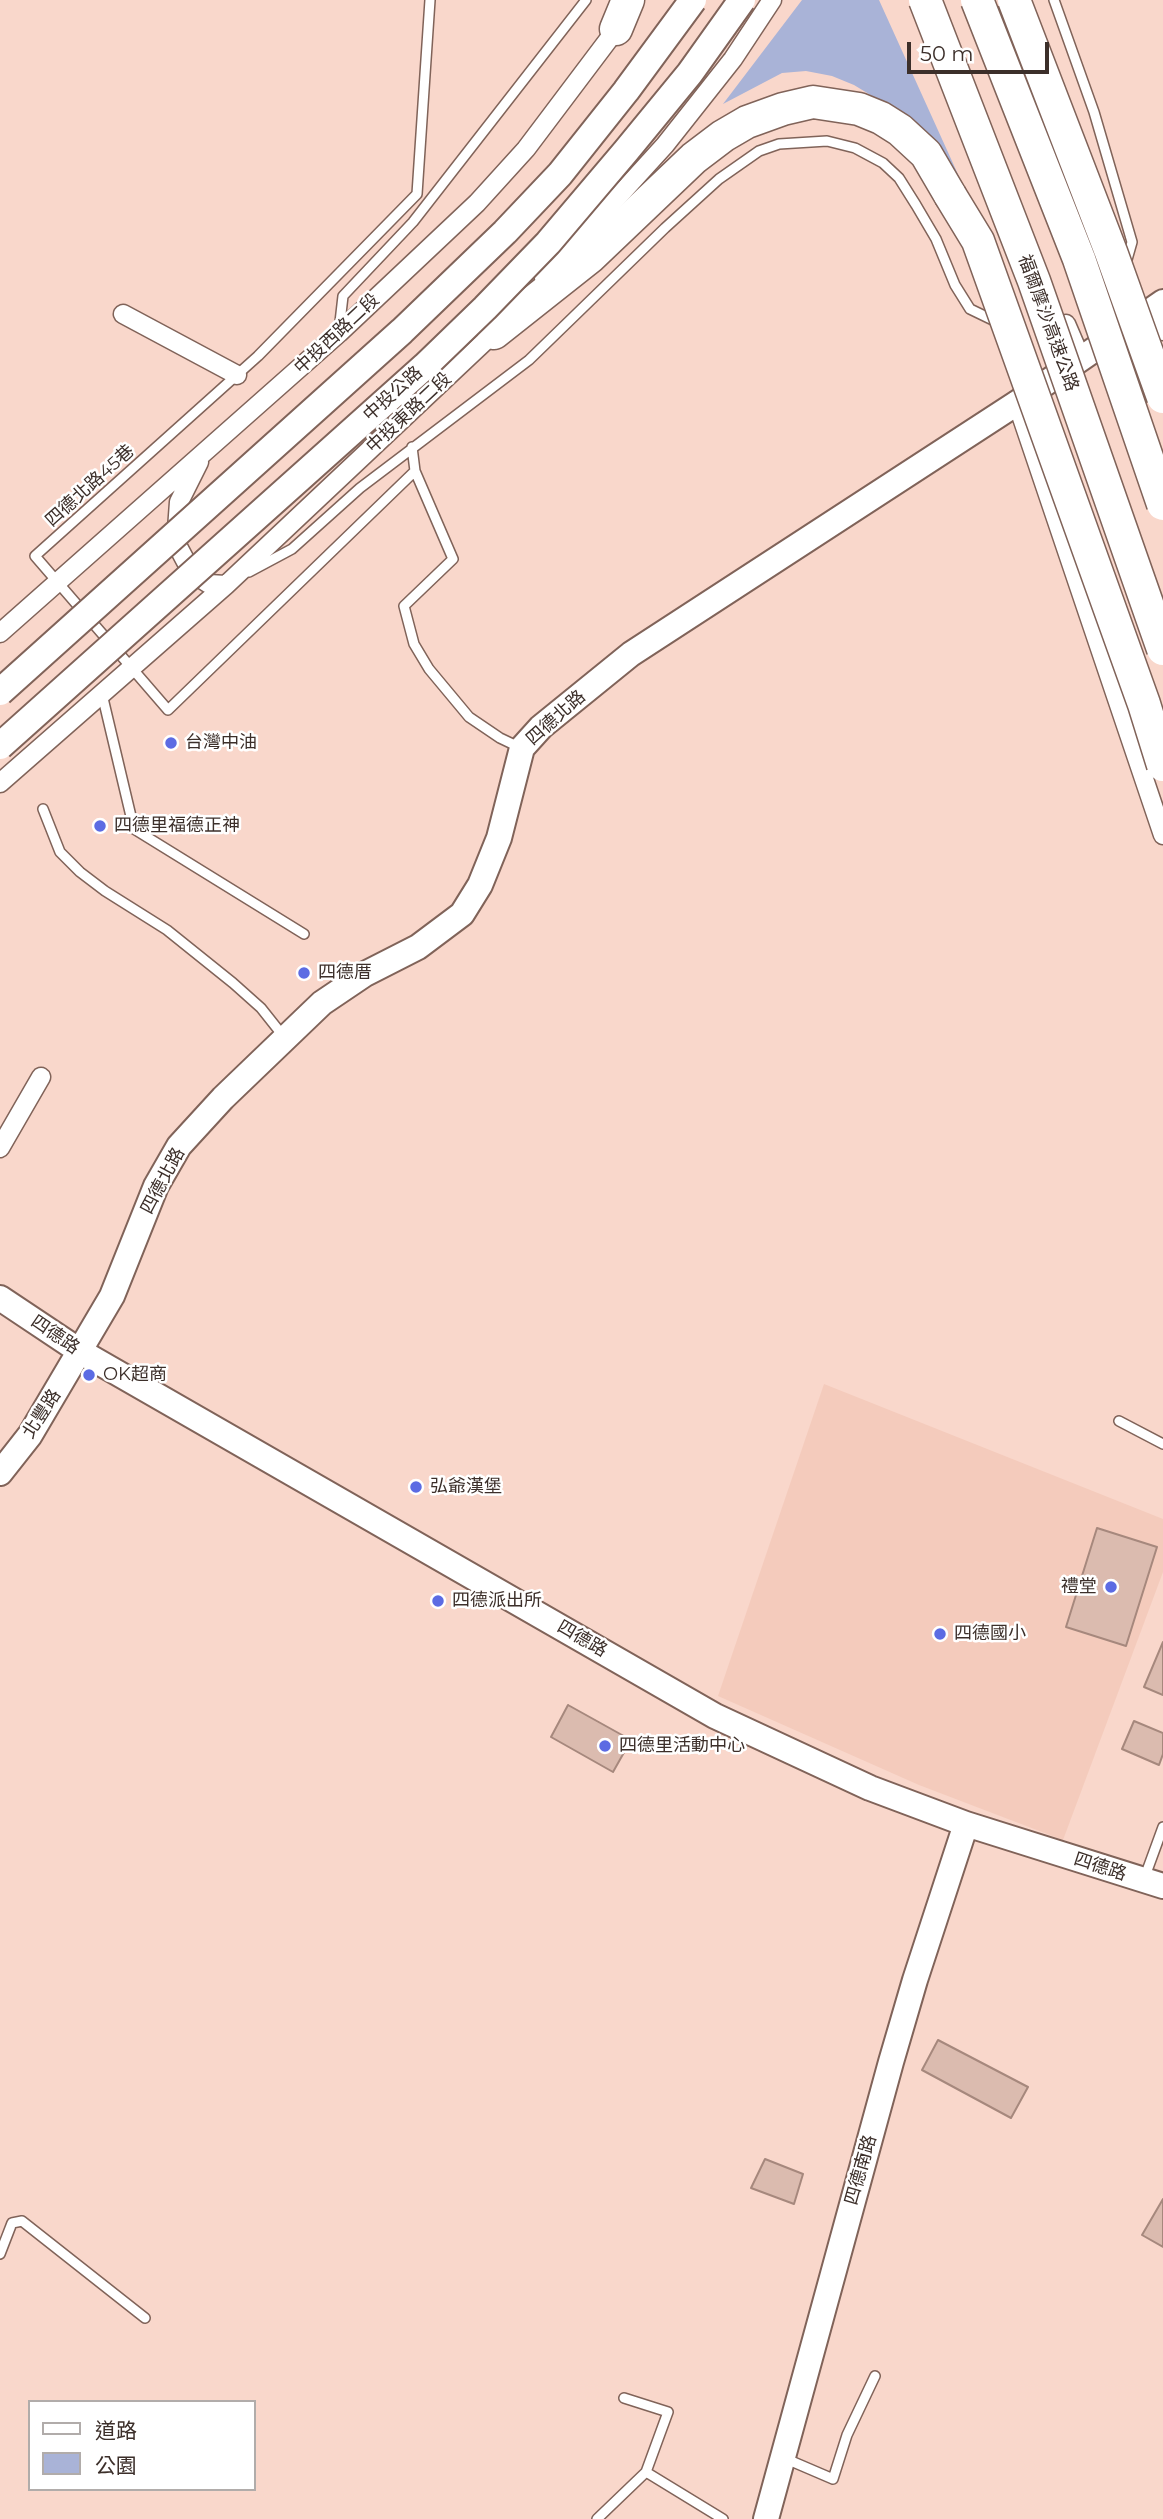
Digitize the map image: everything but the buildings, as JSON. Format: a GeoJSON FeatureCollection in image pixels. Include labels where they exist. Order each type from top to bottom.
{"type":"FeatureCollection","features":[{"type":"Feature","properties":{"kind":"highway"},"geometry":{"type":"LineString","coordinates":[[616,29],[628,0]]}},
{"type":"Feature","properties":{"kind":"highway","name":"福爾摩沙高速公路"},"geometry":{"type":"LineString","coordinates":[[925,0],[1034,281],[1163,649]]}},
{"type":"Feature","properties":{"kind":"highway"},"geometry":{"type":"LineString","coordinates":[[976,0],[1079,259],[1163,504]]}},
{"type":"Feature","properties":{"kind":"highway"},"geometry":{"type":"LineString","coordinates":[[1014,0],[1163,397]]}},
{"type":"Feature","properties":{"kind":"highway"},"geometry":{"type":"LineString","coordinates":[[494,332],[590,257],[703,151],[747,122],[814,102],[859,109],[900,130],[926,154],[978,241],[1144,704],[1163,765]]}},
{"type":"Feature","properties":{"kind":"main road"},"geometry":{"type":"LineString","coordinates":[[0,692],[402,331],[505,232],[560,174],[693,0]]}},
{"type":"Feature","properties":{"kind":"main road","name":"中投公路"},"geometry":{"type":"LineString","coordinates":[[0,746],[404,384],[485,308],[548,243],[626,151],[690,73],[742,0]]}},
{"type":"Feature","properties":{"kind":"street","name":"中投西路二段"},"geometry":{"type":"LineString","coordinates":[[0,633],[339,333],[477,203],[526,149],[637,0]]}},
{"type":"Feature","properties":{"kind":"street","name":"中投東路二段"},"geometry":{"type":"LineString","coordinates":[[0,783],[226,585],[494,332],[665,145],[733,58],[772,0]]}},
{"type":"Feature","properties":{"kind":"street"},"geometry":{"type":"LineString","coordinates":[[123,314],[237,375]]}},
{"type":"Feature","properties":{"kind":"street","name":"四德北路"},"geometry":{"type":"LineString","coordinates":[[81,1352],[112,1296],[156,1186],[179,1146],[223,1098],[322,1003],[365,974],[418,947],[462,914],[480,885],[499,838],[522,748],[541,727],[631,654],[1081,359],[1160,314]]}},
{"type":"Feature","properties":{"kind":"street"},"geometry":{"type":"LineString","coordinates":[[1071,321],[1081,359]]}},
{"type":"Feature","properties":{"kind":"street"},"geometry":{"type":"LineString","coordinates":[[1017,403],[1163,835]]}},
{"type":"Feature","properties":{"kind":"street"},"geometry":{"type":"LineString","coordinates":[[202,456],[179,502],[176,543],[192,573],[209,584],[226,585]]}},
{"type":"Feature","properties":{"kind":"street"},"geometry":{"type":"LineString","coordinates":[[1120,708],[1163,694]]}},
{"type":"Feature","properties":{"kind":"street"},"geometry":{"type":"LineString","coordinates":[[0,1149],[41,1077]]}},
{"type":"Feature","properties":{"kind":"street","name":"四德路"},"geometry":{"type":"LineString","coordinates":[[0,1298],[81,1352],[715,1716],[870,1788],[966,1824],[1153,1884]]}},
{"type":"Feature","properties":{"kind":"street","name":"北豐路"},"geometry":{"type":"LineString","coordinates":[[0,1473],[30,1434],[81,1352]]}},
{"type":"Feature","properties":{"kind":"street","name":"四德南路"},"geometry":{"type":"LineString","coordinates":[[766,2519],[891,2062],[966,1824]]}},
{"type":"Feature","properties":{"kind":"lane","name":"四德北路45巷"},"geometry":{"type":"LineString","coordinates":[[415,471],[168,709],[36,556],[268,347],[417,194],[430,0]]}},
{"type":"Feature","properties":{"kind":"lane"},"geometry":{"type":"LineString","coordinates":[[339,333],[343,296],[413,222],[586,0]]}},
{"type":"Feature","properties":{"kind":"lane"},"geometry":{"type":"LineString","coordinates":[[1054,0],[1094,112],[1132,242],[1123,273],[1114,282]]}},
{"type":"Feature","properties":{"kind":"lane"},"geometry":{"type":"LineString","coordinates":[[226,585],[292,549],[360,488],[529,360],[719,179],[760,151],[779,144],[827,141],[855,148],[883,163],[899,178],[916,205],[970,309],[1024,334]]}},
{"type":"Feature","properties":{"kind":"lane"},"geometry":{"type":"LineString","coordinates":[[1087,309],[1106,292]]}},
{"type":"Feature","properties":{"kind":"lane"},"geometry":{"type":"LineString","coordinates":[[1045,329],[1071,321]]}},
{"type":"Feature","properties":{"kind":"lane"},"geometry":{"type":"LineString","coordinates":[[412,447],[415,471],[453,559],[404,606],[414,644],[429,669],[469,717],[500,738],[522,748]]}},
{"type":"Feature","properties":{"kind":"lane"},"geometry":{"type":"LineString","coordinates":[[102,692],[134,829],[304,934]]}},
{"type":"Feature","properties":{"kind":"lane"},"geometry":{"type":"LineString","coordinates":[[43,809],[60,852],[80,873],[167,930],[233,983],[261,1007],[285,1038]]}},
{"type":"Feature","properties":{"kind":"lane"},"geometry":{"type":"LineString","coordinates":[[1119,1421],[1163,1444]]}},
{"type":"Feature","properties":{"kind":"lane"},"geometry":{"type":"LineString","coordinates":[[1153,1884],[1163,1827]]}},
{"type":"Feature","properties":{"kind":"lane"},"geometry":{"type":"LineString","coordinates":[[0,2254],[12,2223],[22,2221],[145,2318]]}},
{"type":"Feature","properties":{"kind":"lane"},"geometry":{"type":"LineString","coordinates":[[782,2458],[833,2479],[847,2435],[875,2375]]}},
{"type":"Feature","properties":{"kind":"lane"},"geometry":{"type":"LineString","coordinates":[[597,2519],[646,2472],[668,2412],[624,2398]]}},
{"type":"Feature","properties":{"kind":"lane"},"geometry":{"type":"LineString","coordinates":[[646,2472],[717,2517]]}},
{"type":"Feature","properties":{"kind":"shaded area","name":"四德國小"},"geometry":{"type":"Polygon","coordinates":[[[824,1384],[1163,1519],[1163,1572],[1063,1840],[919,1785],[718,1696],[824,1384]]]}},
{"type":"Feature","properties":{"kind":"green space"},"geometry":{"type":"Polygon","coordinates":[[[802,0],[879,0],[961,181],[922,134],[882,102],[854,85],[832,76],[806,71],[782,73],[723,104],[802,0]]]}},
{"type":"Feature","properties":{"kind":"place","name":"台灣中油"},"geometry":{"type":"Point","coordinates":[171,743]}},
{"type":"Feature","properties":{"kind":"place","name":"四德里福德正神"},"geometry":{"type":"Point","coordinates":[100,826]}},
{"type":"Feature","properties":{"kind":"place","name":"四德厝"},"geometry":{"type":"Point","coordinates":[304,973]}},
{"type":"Feature","properties":{"kind":"place","name":"OK超商"},"geometry":{"type":"Point","coordinates":[89,1375]}},
{"type":"Feature","properties":{"kind":"place","name":"弘爺漢堡"},"geometry":{"type":"Point","coordinates":[416,1487]}},
{"type":"Feature","properties":{"kind":"place","name":"禮堂"},"geometry":{"type":"Point","coordinates":[1111,1587]}},
{"type":"Feature","properties":{"kind":"place","name":"四德派出所"},"geometry":{"type":"Point","coordinates":[438,1601]}},
{"type":"Feature","properties":{"kind":"place","name":"四德國小"},"geometry":{"type":"Point","coordinates":[940,1634]}},
{"type":"Feature","properties":{"kind":"place","name":"四德里活動中心"},"geometry":{"type":"Point","coordinates":[605,1746]}}]}
